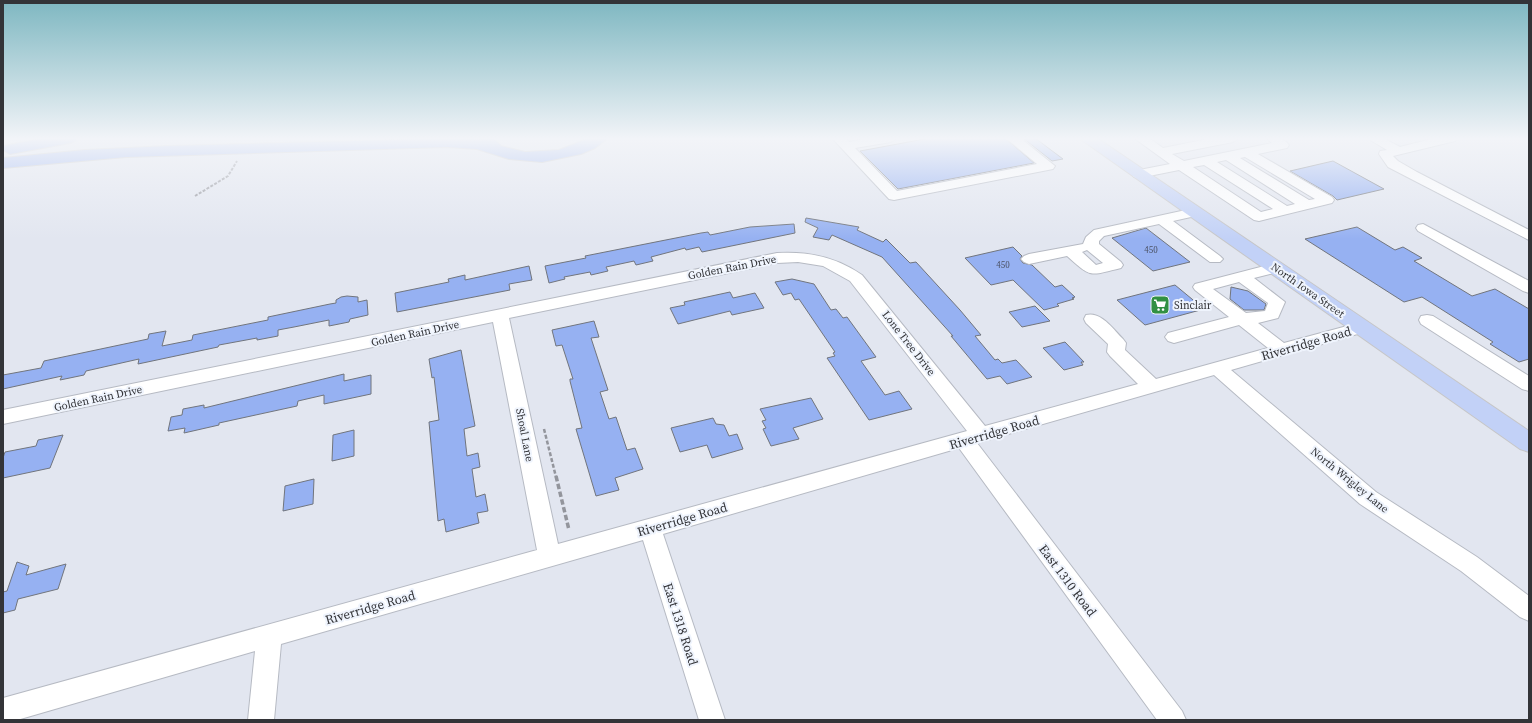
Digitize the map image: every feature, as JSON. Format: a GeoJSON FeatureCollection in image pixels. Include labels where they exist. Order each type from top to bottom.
{"type":"FeatureCollection","features":[{"type":"Feature","properties":{"kind":"main road","name":"North Iowa Street"},"geometry":{"type":"LineString","coordinates":[[1136,172],[1529,443]]}},
{"type":"Feature","properties":{"kind":"street"},"geometry":{"type":"LineString","coordinates":[[871,172],[894,196],[1019,172]]}},
{"type":"Feature","properties":{"kind":"street"},"geometry":{"type":"LineString","coordinates":[[1139,174],[1149,172]]}},
{"type":"Feature","properties":{"kind":"street"},"geometry":{"type":"LineString","coordinates":[[1190,172],[1259,217],[1327,200],[1279,172]]}},
{"type":"Feature","properties":{"kind":"street"},"geometry":{"type":"LineString","coordinates":[[1223,172],[1285,211]]}},
{"type":"Feature","properties":{"kind":"street"},"geometry":{"type":"LineString","coordinates":[[1253,172],[1307,205]]}},
{"type":"Feature","properties":{"kind":"street"},"geometry":{"type":"LineString","coordinates":[[1408,172],[1529,236]]}},
{"type":"Feature","properties":{"kind":"street"},"geometry":{"type":"LineString","coordinates":[[1070,250],[1093,270],[1115,265],[1092,246],[1091,240],[1099,233],[1195,212]]}},
{"type":"Feature","properties":{"kind":"street"},"geometry":{"type":"LineString","coordinates":[[1162,220],[1215,260]]}},
{"type":"Feature","properties":{"kind":"street"},"geometry":{"type":"LineString","coordinates":[[1423,228],[1529,288]]}},
{"type":"Feature","properties":{"kind":"street"},"geometry":{"type":"LineString","coordinates":[[1029,259],[1092,246]]}},
{"type":"Feature","properties":{"kind":"street","name":"Golden Rain Drive"},"geometry":{"type":"LineString","coordinates":[[3,417],[777,258],[810,258],[827,262]]}},
{"type":"Feature","properties":{"kind":"street","name":"Lone Tree Drive"},"geometry":{"type":"LineString","coordinates":[[827,262],[845,270],[859,281],[972,438]]}},
{"type":"Feature","properties":{"kind":"street"},"geometry":{"type":"LineString","coordinates":[[1276,268],[1201,287],[1282,350]]}},
{"type":"Feature","properties":{"kind":"street"},"geometry":{"type":"LineString","coordinates":[[1174,337],[1242,318],[1262,317],[1272,314],[1277,302],[1242,277]]}},
{"type":"Feature","properties":{"kind":"street","name":"Shoal Lane"},"geometry":{"type":"LineString","coordinates":[[500,315],[549,556]]}},
{"type":"Feature","properties":{"kind":"street"},"geometry":{"type":"LineString","coordinates":[[1092,319],[1117,343],[1116,352],[1153,387]]}},
{"type":"Feature","properties":{"kind":"street"},"geometry":{"type":"LineString","coordinates":[[1427,320],[1529,385]]}},
{"type":"Feature","properties":{"kind":"street","name":"Riverridge Road"},"geometry":{"type":"LineString","coordinates":[[3,711],[1362,327]]}},
{"type":"Feature","properties":{"kind":"street","name":"North Wrigley Lane"},"geometry":{"type":"LineString","coordinates":[[1218,368],[1368,498],[1469,564],[1529,610]]}},
{"type":"Feature","properties":{"kind":"street","name":"East 1310 Road"},"geometry":{"type":"LineString","coordinates":[[972,438],[1173,720]]}},
{"type":"Feature","properties":{"kind":"street","name":"East 1318 Road"},"geometry":{"type":"LineString","coordinates":[[650,527],[712,720]]}},
{"type":"Feature","properties":{"kind":"street"},"geometry":{"type":"LineString","coordinates":[[261,720],[268,635]]}},
{"type":"Feature","properties":{"kind":"path"},"geometry":{"type":"LineString","coordinates":[[195,196],[228,176],[231,172]]}},
{"type":"Feature","properties":{"kind":"path"},"geometry":{"type":"LineString","coordinates":[[542,424],[569,530]]}},
{"type":"Feature","properties":{"kind":"building"},"geometry":{"type":"Polygon","coordinates":[[[881,172],[988,172],[898,189],[881,172]]]}},
{"type":"Feature","properties":{"kind":"building"},"geometry":{"type":"Polygon","coordinates":[[[1291,172],[1353,172],[1384,189],[1337,200],[1333,196],[1291,172]]]}},
{"type":"Feature","properties":{"kind":"building"},"geometry":{"type":"Polygon","coordinates":[[[806,218],[859,227],[857,230],[883,242],[886,239],[910,263],[916,262],[960,310],[981,335],[975,336],[995,360],[998,359],[1002,363],[1016,360],[1032,377],[1007,384],[1000,376],[987,379],[951,336],[953,336],[882,257],[832,235],[829,240],[813,237],[818,228],[805,222],[806,218]]]}},
{"type":"Feature","properties":{"kind":"building"},"geometry":{"type":"Polygon","coordinates":[[[794,224],[795,233],[702,252],[699,247],[686,250],[685,248],[651,257],[653,261],[636,265],[634,261],[606,267],[608,271],[591,275],[590,272],[564,277],[565,279],[549,283],[545,266],[586,258],[585,256],[701,233],[708,232],[710,235],[750,227],[794,224]]]}},
{"type":"Feature","properties":{"kind":"building"},"geometry":{"type":"Polygon","coordinates":[[[1357,227],[1395,250],[1403,247],[1422,258],[1414,261],[1472,296],[1495,289],[1529,309],[1529,359],[1519,362],[1490,344],[1493,342],[1422,297],[1404,302],[1305,239],[1357,227]]]}},
{"type":"Feature","properties":{"kind":"building"},"geometry":{"type":"Polygon","coordinates":[[[1146,228],[1190,262],[1153,271],[1112,238],[1146,228]]]}},
{"type":"Feature","properties":{"kind":"building"},"geometry":{"type":"Polygon","coordinates":[[[1013,247],[1022,256],[1020,259],[1023,263],[1032,265],[1055,287],[1062,285],[1075,297],[1072,298],[1074,299],[1057,304],[1059,306],[1044,310],[1013,280],[991,285],[965,258],[1013,247]]]}},
{"type":"Feature","properties":{"kind":"building"},"geometry":{"type":"Polygon","coordinates":[[[529,266],[532,280],[509,284],[510,290],[397,312],[395,293],[449,282],[448,279],[465,275],[465,280],[529,266]]]}},
{"type":"Feature","properties":{"kind":"building"},"geometry":{"type":"Polygon","coordinates":[[[792,279],[814,284],[831,310],[836,309],[843,318],[847,317],[876,357],[861,361],[885,395],[899,391],[912,409],[869,420],[827,358],[835,356],[833,353],[835,352],[799,299],[795,300],[791,293],[783,295],[775,282],[792,279]]]}},
{"type":"Feature","properties":{"kind":"building","name":"Sinclair"},"geometry":{"type":"Polygon","coordinates":[[[1175,285],[1204,309],[1145,325],[1117,300],[1175,285]]]}},
{"type":"Feature","properties":{"kind":"building","name":"Sinclair"},"geometry":{"type":"Polygon","coordinates":[[[1231,287],[1248,291],[1266,304],[1264,310],[1244,310],[1230,299],[1231,287]]]}},
{"type":"Feature","properties":{"kind":"building"},"geometry":{"type":"Polygon","coordinates":[[[730,292],[733,298],[755,293],[764,308],[732,315],[730,311],[678,324],[670,308],[685,305],[684,302],[730,292]]]}},
{"type":"Feature","properties":{"kind":"building"},"geometry":{"type":"Polygon","coordinates":[[[347,296],[358,297],[358,302],[367,300],[368,315],[350,319],[349,322],[329,326],[329,320],[278,330],[278,336],[219,345],[218,347],[138,364],[139,359],[86,371],[84,375],[60,380],[62,376],[3,389],[3,375],[41,368],[44,361],[148,339],[149,334],[166,331],[162,346],[192,340],[193,335],[268,320],[268,317],[336,303],[336,300],[347,296]]]}},
{"type":"Feature","properties":{"kind":"building"},"geometry":{"type":"Polygon","coordinates":[[[1035,306],[1050,321],[1022,327],[1009,312],[1035,306]]]}},
{"type":"Feature","properties":{"kind":"building"},"geometry":{"type":"Polygon","coordinates":[[[594,321],[599,337],[591,338],[608,390],[600,392],[609,419],[616,417],[627,450],[635,448],[643,469],[615,478],[619,490],[596,496],[576,429],[582,428],[570,381],[570,379],[573,379],[562,345],[556,346],[552,330],[594,321]]]}},
{"type":"Feature","properties":{"kind":"building"},"geometry":{"type":"Polygon","coordinates":[[[1065,342],[1084,362],[1081,362],[1083,365],[1064,370],[1043,348],[1065,342]]]}},
{"type":"Feature","properties":{"kind":"building"},"geometry":{"type":"Polygon","coordinates":[[[461,350],[475,426],[464,429],[467,456],[478,453],[480,467],[472,469],[476,497],[485,494],[488,511],[477,513],[479,523],[446,532],[444,519],[438,521],[429,422],[439,420],[434,377],[432,378],[429,359],[461,350]]]}},
{"type":"Feature","properties":{"kind":"building"},"geometry":{"type":"Polygon","coordinates":[[[344,374],[344,381],[371,375],[371,394],[324,404],[324,395],[298,401],[297,406],[219,423],[219,425],[184,433],[185,428],[168,431],[171,417],[182,415],[183,409],[204,405],[204,408],[344,374]]]}},
{"type":"Feature","properties":{"kind":"building"},"geometry":{"type":"Polygon","coordinates":[[[811,398],[823,419],[793,428],[799,439],[771,446],[763,429],[766,428],[762,421],[766,420],[760,409],[811,398]]]}},
{"type":"Feature","properties":{"kind":"building"},"geometry":{"type":"Polygon","coordinates":[[[713,418],[716,424],[724,425],[729,436],[737,434],[743,449],[712,458],[707,445],[680,452],[671,428],[713,418]]]}},
{"type":"Feature","properties":{"kind":"building"},"geometry":{"type":"Polygon","coordinates":[[[354,430],[354,456],[332,461],[333,435],[354,430]]]}},
{"type":"Feature","properties":{"kind":"building"},"geometry":{"type":"Polygon","coordinates":[[[63,435],[50,468],[3,478],[3,458],[5,452],[36,446],[38,440],[63,435]]]}},
{"type":"Feature","properties":{"kind":"building"},"geometry":{"type":"Polygon","coordinates":[[[314,479],[313,504],[283,511],[285,486],[314,479]]]}},
{"type":"Feature","properties":{"kind":"building"},"geometry":{"type":"Polygon","coordinates":[[[17,562],[29,566],[26,575],[66,564],[58,589],[18,599],[15,610],[3,613],[3,592],[7,591],[17,562]]]}},
{"type":"Feature","properties":{"kind":"place","name":"Sinclair"},"geometry":{"type":"Point","coordinates":[1160,305]}}]}
